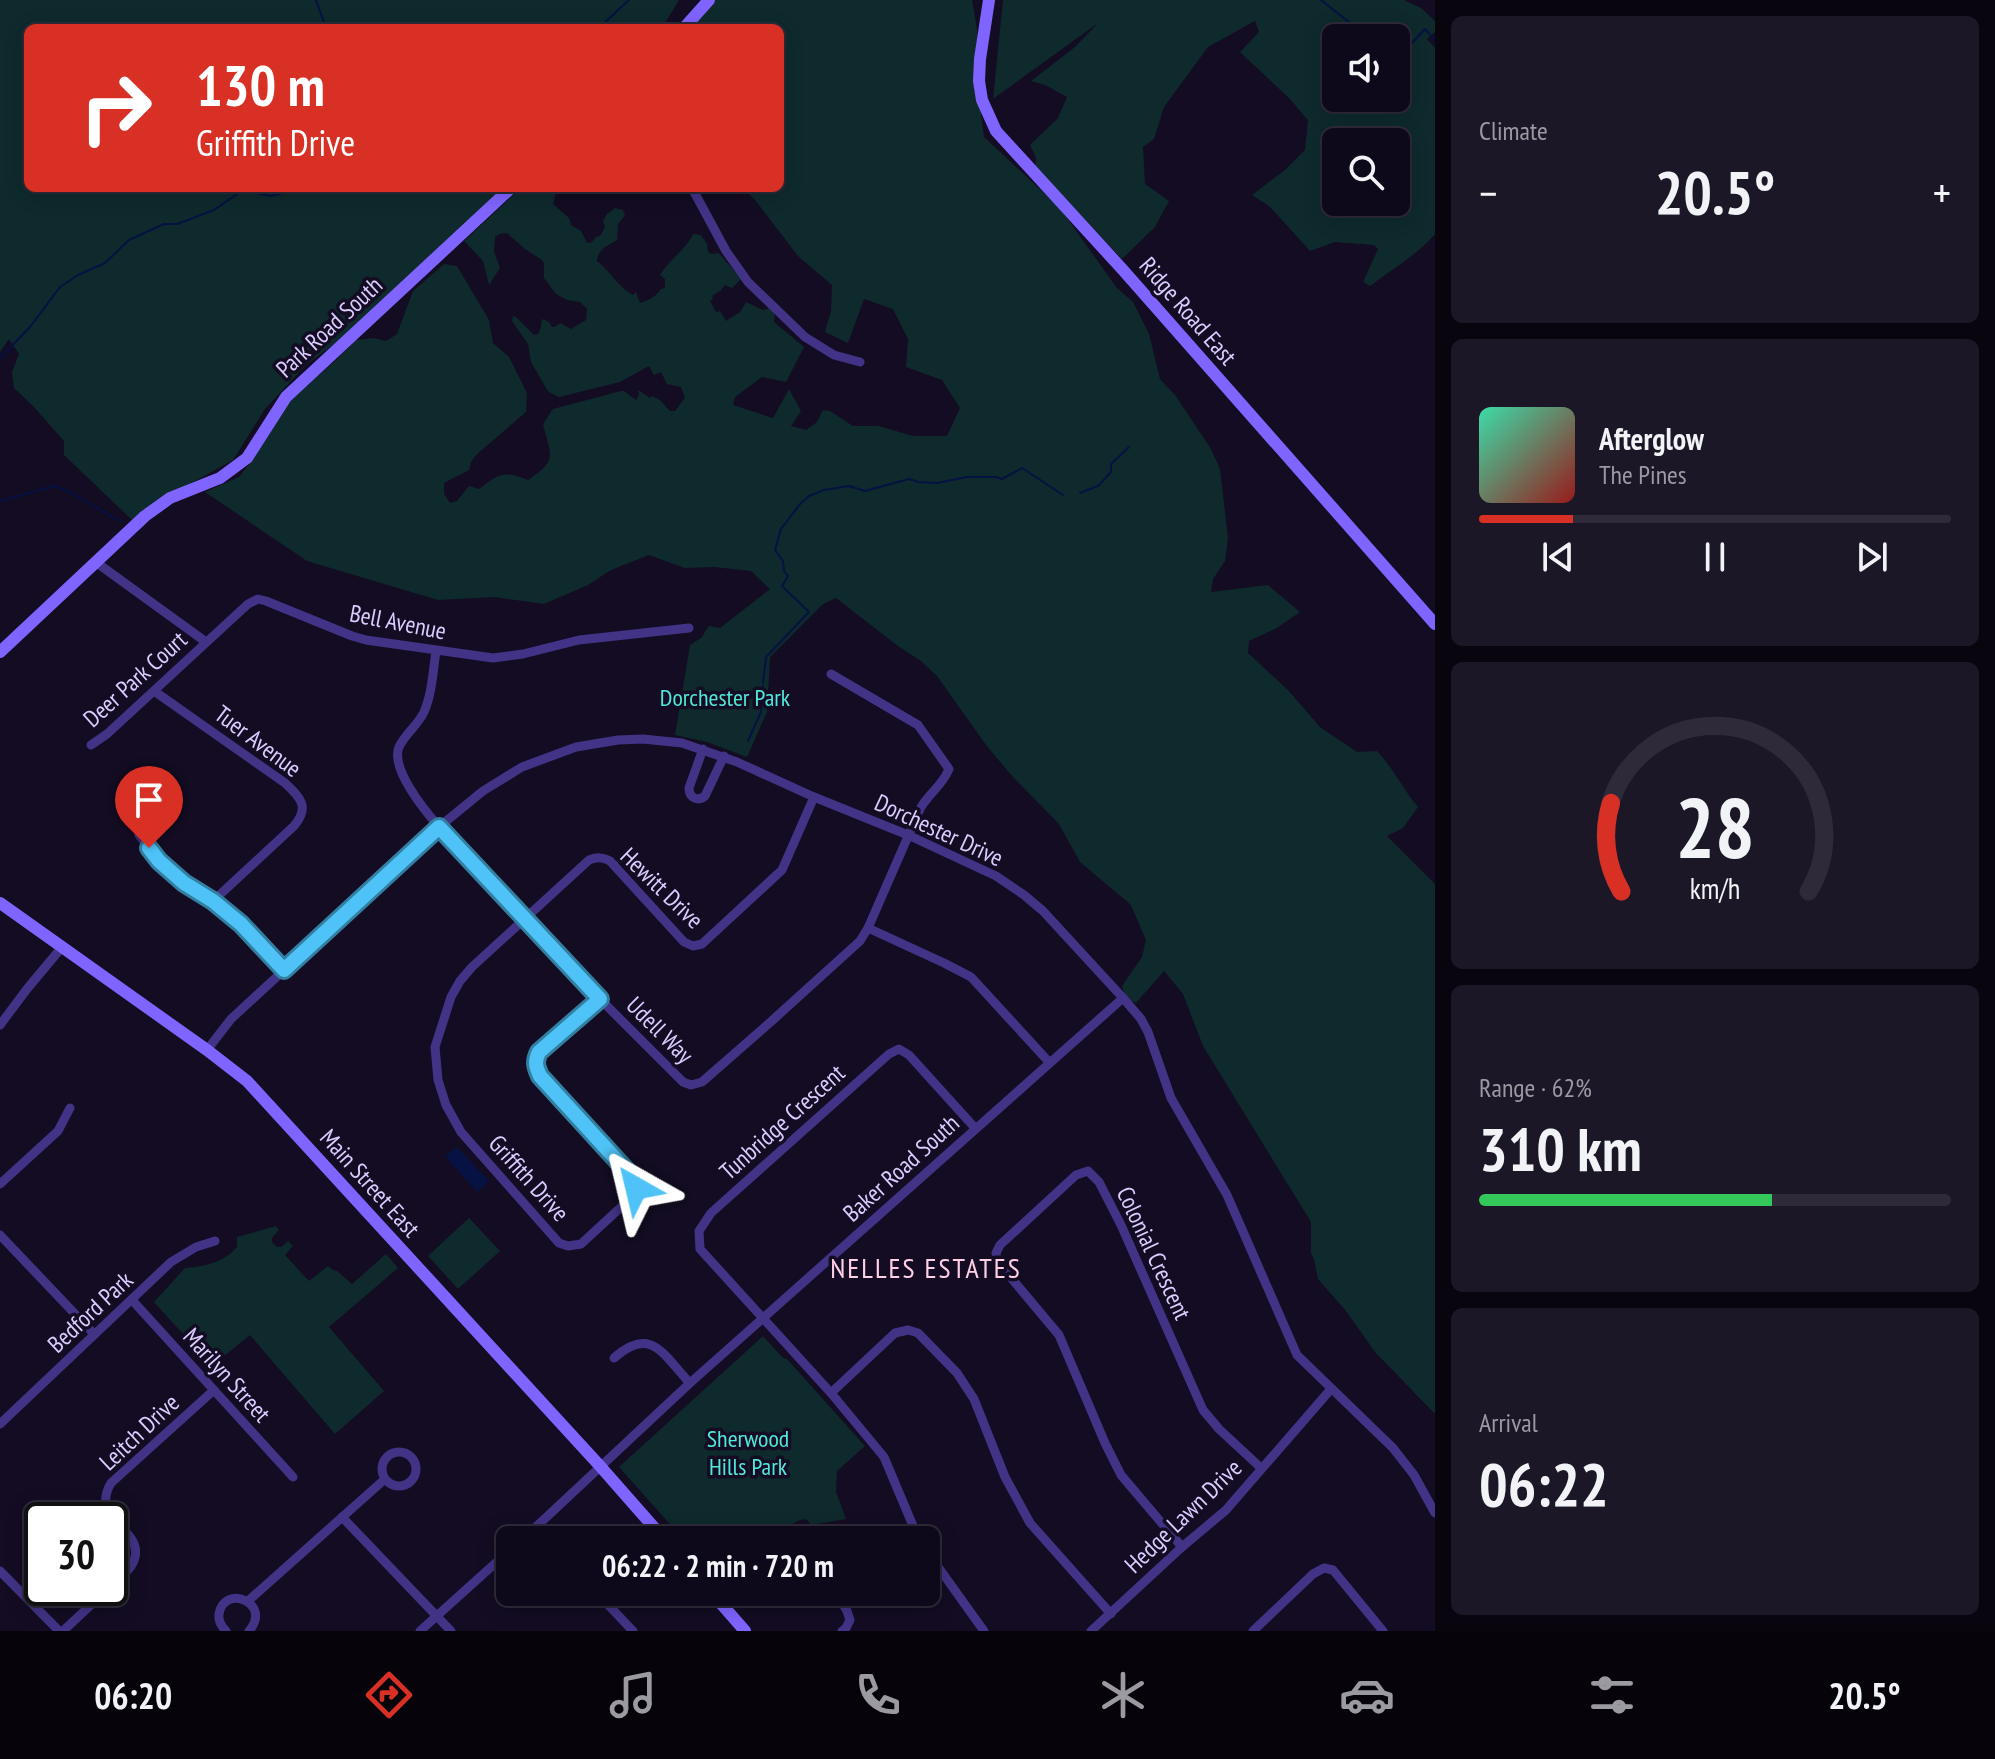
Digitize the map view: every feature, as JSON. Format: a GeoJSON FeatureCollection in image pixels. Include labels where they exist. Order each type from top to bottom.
{"type":"FeatureCollection","features":[{"type":"Feature","properties":{"kind":"main road"},"geometry":{"type":"LineString","coordinates":[[688,24],[709,0]]}},
{"type":"Feature","properties":{"kind":"main road","name":"Ridge Road East"},"geometry":{"type":"LineString","coordinates":[[989,0],[979,81],[982,100],[996,131],[1133,281],[1435,624]]}},
{"type":"Feature","properties":{"kind":"main road","name":"Park Road South"},"geometry":{"type":"LineString","coordinates":[[0,652],[145,516],[170,498],[220,478],[247,458],[286,397],[507,192]]}},
{"type":"Feature","properties":{"kind":"main road","name":"Main Street East"},"geometry":{"type":"LineString","coordinates":[[0,903],[247,1081],[653,1526]]}},
{"type":"Feature","properties":{"kind":"main road"},"geometry":{"type":"LineString","coordinates":[[723,1606],[745,1631]]}},
{"type":"Feature","properties":{"kind":"street"},"geometry":{"type":"LineString","coordinates":[[694,192],[726,251],[748,282],[805,337],[834,355],[860,362]]}},
{"type":"Feature","properties":{"kind":"street"},"geometry":{"type":"LineString","coordinates":[[97,563],[206,642]]}},
{"type":"Feature","properties":{"kind":"street","name":"Bell Avenue"},"geometry":{"type":"LineString","coordinates":[[206,642],[248,604],[258,599],[352,636],[479,657],[506,657],[579,640],[689,628]]}},
{"type":"Feature","properties":{"kind":"street","name":"Deer Park Court"},"geometry":{"type":"LineString","coordinates":[[91,745],[107,734],[206,642]]}},
{"type":"Feature","properties":{"kind":"street","name":"Udell Way"},"geometry":{"type":"LineString","coordinates":[[436,651],[425,710],[399,747],[399,764],[415,797],[439,827],[600,999],[683,1082],[691,1085],[702,1082],[860,941],[923,803],[945,780],[949,769],[918,725],[831,674]]}},
{"type":"Feature","properties":{"kind":"street","name":"Tuer Avenue"},"geometry":{"type":"LineString","coordinates":[[154,691],[285,783],[296,792],[303,804],[302,818],[213,901]]}},
{"type":"Feature","properties":{"kind":"street","name":"Dorchester Drive"},"geometry":{"type":"LineString","coordinates":[[207,1050],[231,1019],[439,827],[483,791],[522,767],[576,747],[618,740],[682,743],[724,756],[996,876],[1043,911],[1141,1019],[1171,1098],[1227,1195],[1297,1355],[1404,1460],[1435,1513]]}},
{"type":"Feature","properties":{"kind":"street"},"geometry":{"type":"LineString","coordinates":[[703,749],[689,788],[690,795],[697,799],[705,796],[724,756]]}},
{"type":"Feature","properties":{"kind":"street","name":"Hewitt Drive"},"geometry":{"type":"LineString","coordinates":[[524,919],[589,860],[600,857],[610,861],[684,942],[693,946],[702,944],[782,870],[814,797]]}},
{"type":"Feature","properties":{"kind":"street"},"geometry":{"type":"LineString","coordinates":[[137,805],[139,835],[159,861],[241,924],[284,970]]}},
{"type":"Feature","properties":{"kind":"street","name":"Griffith Drive"},"geometry":{"type":"LineString","coordinates":[[524,919],[472,967],[451,997],[435,1047],[438,1080],[446,1105],[461,1132],[559,1243],[568,1246],[581,1244],[637,1190],[635,1180],[536,1068],[535,1060],[539,1052],[600,999]]}},
{"type":"Feature","properties":{"kind":"street"},"geometry":{"type":"LineString","coordinates":[[868,928],[971,977],[1049,1062]]}},
{"type":"Feature","properties":{"kind":"street"},"geometry":{"type":"LineString","coordinates":[[0,1025],[62,947]]}},
{"type":"Feature","properties":{"kind":"street","name":"Baker Road South"},"geometry":{"type":"LineString","coordinates":[[537,1526],[762,1318],[1123,998]]}},
{"type":"Feature","properties":{"kind":"street","name":"Tunbridge Crescent"},"geometry":{"type":"LineString","coordinates":[[762,1318],[700,1249],[699,1231],[711,1213],[841,1096],[889,1054],[899,1049],[909,1055],[975,1128]]}},
{"type":"Feature","properties":{"kind":"street"},"geometry":{"type":"LineString","coordinates":[[0,1184],[58,1131],[70,1108]]}},
{"type":"Feature","properties":{"kind":"street","name":"Colonial Crescent"},"geometry":{"type":"LineString","coordinates":[[1182,1547],[1121,1475],[1059,1335],[997,1261],[996,1253],[1000,1245],[1076,1175],[1088,1171],[1099,1182],[1203,1410],[1261,1468]]}},
{"type":"Feature","properties":{"kind":"street"},"geometry":{"type":"LineString","coordinates":[[0,1235],[94,1334]]}},
{"type":"Feature","properties":{"kind":"street","name":"Bedford Park"},"geometry":{"type":"LineString","coordinates":[[0,1424],[171,1262],[196,1247],[215,1241]]}},
{"type":"Feature","properties":{"kind":"street","name":"Marilyn Street"},"geometry":{"type":"LineString","coordinates":[[132,1300],[293,1477]]}},
{"type":"Feature","properties":{"kind":"street"},"geometry":{"type":"LineString","coordinates":[[762,1318],[884,1457],[913,1526]]}},
{"type":"Feature","properties":{"kind":"street"},"geometry":{"type":"LineString","coordinates":[[831,1393],[895,1333],[908,1330],[918,1333],[957,1373],[974,1399],[1005,1477],[1030,1523],[1111,1614]]}},
{"type":"Feature","properties":{"kind":"street"},"geometry":{"type":"LineString","coordinates":[[614,1358],[627,1347],[646,1342],[658,1349],[690,1383]]}},
{"type":"Feature","properties":{"kind":"street","name":"Hedge Lawn Drive"},"geometry":{"type":"LineString","coordinates":[[1091,1631],[1226,1510],[1331,1389]]}},
{"type":"Feature","properties":{"kind":"street","name":"Leitch Drive"},"geometry":{"type":"LineString","coordinates":[[105,1502],[111,1483],[214,1390]]}},
{"type":"Feature","properties":{"kind":"street"},"geometry":{"type":"LineString","coordinates":[[248,1601],[385,1479]]}},
{"type":"Feature","properties":{"kind":"street"},"geometry":{"type":"LineString","coordinates":[[342,1517],[451,1631]]}},
{"type":"Feature","properties":{"kind":"street","name":"Leitch Drive"},"geometry":{"type":"LineString","coordinates":[[128,1536],[134,1544],[136,1555],[128,1568]]}},
{"type":"Feature","properties":{"kind":"street"},"geometry":{"type":"LineString","coordinates":[[420,1631],[496,1562]]}},
{"type":"Feature","properties":{"kind":"street"},"geometry":{"type":"LineString","coordinates":[[1253,1631],[1313,1574],[1324,1568],[1333,1570],[1383,1631]]}},
{"type":"Feature","properties":{"kind":"street"},"geometry":{"type":"LineString","coordinates":[[940,1570],[984,1631]]}},
{"type":"Feature","properties":{"kind":"street"},"geometry":{"type":"LineString","coordinates":[[0,1571],[61,1631]]}},
{"type":"Feature","properties":{"kind":"street"},"geometry":{"type":"LineString","coordinates":[[226,1631],[220,1624],[222,1607],[237,1598],[248,1601],[255,1611],[255,1624],[249,1631]]}},
{"type":"Feature","properties":{"kind":"street","name":"Leitch Drive"},"geometry":{"type":"LineString","coordinates":[[61,1631],[88,1606]]}},
{"type":"Feature","properties":{"kind":"street"},"geometry":{"type":"LineString","coordinates":[[609,1606],[633,1631]]}},
{"type":"Feature","properties":{"kind":"street"},"geometry":{"type":"LineString","coordinates":[[842,1631],[850,1620],[844,1606]]}},
{"type":"Feature","properties":{"kind":"green space"},"geometry":{"type":"Polygon","coordinates":[[[0,0],[679,0],[664,24],[24,24],[24,192],[498,192],[341,339],[306,365],[265,409],[233,460],[132,520],[64,455],[64,441],[14,388],[12,372],[19,354],[9,339],[0,352],[0,0]]]}},
{"type":"Feature","properties":{"kind":"green space","name":"Dorchester Park"},"geometry":{"type":"Polygon","coordinates":[[[712,0],[972,0],[977,29],[978,88],[984,137],[1059,207],[1117,288],[1133,302],[1149,334],[1160,379],[1175,395],[1211,449],[1220,469],[1228,538],[1225,561],[1213,579],[1211,592],[1268,585],[1300,612],[1277,628],[1249,641],[1248,653],[1288,690],[1320,727],[1357,752],[1377,751],[1418,807],[1403,828],[1387,836],[1435,884],[1435,1414],[1375,1352],[1318,1279],[1311,1253],[1311,1222],[1203,1046],[1183,994],[1164,971],[1136,1003],[1126,999],[1122,986],[1142,957],[1146,940],[1131,905],[1080,862],[1059,824],[1012,776],[937,676],[921,661],[836,598],[823,604],[770,657],[767,712],[747,757],[707,742],[675,735],[690,645],[701,638],[709,626],[720,628],[770,589],[751,571],[685,568],[649,555],[611,570],[588,585],[544,604],[494,597],[438,600],[307,561],[205,492],[239,477],[286,404],[356,340],[374,338],[386,341],[397,334],[413,291],[444,264],[457,266],[489,320],[493,343],[509,357],[527,393],[526,412],[476,455],[469,470],[444,483],[444,494],[450,503],[457,501],[469,486],[479,489],[507,474],[528,480],[544,467],[550,451],[543,424],[553,409],[621,391],[636,400],[638,390],[660,400],[670,411],[675,411],[685,398],[681,387],[667,384],[661,372],[654,375],[649,366],[620,382],[559,397],[546,388],[531,362],[528,344],[512,321],[513,316],[534,335],[538,334],[542,319],[552,327],[560,323],[571,329],[586,320],[587,309],[580,302],[556,294],[544,278],[542,260],[507,233],[495,237],[494,251],[500,268],[489,285],[483,261],[464,241],[517,192],[556,192],[553,204],[569,218],[571,225],[581,231],[587,243],[600,236],[607,214],[615,208],[623,210],[625,215],[618,224],[617,240],[601,250],[597,261],[628,292],[633,295],[636,292],[640,303],[665,288],[665,279],[660,275],[693,234],[701,235],[708,252],[719,253],[741,279],[732,288],[725,285],[712,296],[710,301],[716,312],[720,311],[726,321],[740,312],[746,302],[763,310],[770,308],[775,314],[774,322],[804,347],[786,382],[762,377],[735,397],[733,405],[773,418],[789,389],[801,411],[791,426],[806,430],[817,422],[823,410],[830,411],[853,426],[879,426],[913,436],[947,436],[960,408],[942,380],[906,367],[908,339],[893,309],[864,299],[848,343],[825,332],[831,311],[832,285],[798,256],[747,192],[784,192],[784,24],[695,24],[712,0]]]}},
{"type":"Feature","properties":{"kind":"green space"},"geometry":{"type":"Polygon","coordinates":[[[1003,0],[1404,0],[1421,8],[1435,21],[1435,32],[1427,39],[1435,48],[1435,234],[1412,256],[1370,286],[1363,282],[1378,249],[1374,245],[1335,242],[1310,251],[1269,206],[1252,195],[1305,150],[1308,120],[1240,52],[1259,32],[1255,21],[1208,47],[1164,107],[1154,139],[1143,147],[1145,184],[1169,201],[1155,227],[1122,259],[1035,167],[1036,158],[1030,145],[1058,118],[1067,97],[1031,81],[1075,47],[1098,23],[993,99],[1003,0]]]}},
{"type":"Feature","properties":{"kind":"green space"},"geometry":{"type":"Polygon","coordinates":[[[469,1218],[500,1251],[458,1289],[428,1256],[469,1218]]]}},
{"type":"Feature","properties":{"kind":"green space"},"geometry":{"type":"Polygon","coordinates":[[[276,1226],[279,1230],[272,1242],[281,1247],[288,1241],[293,1246],[285,1255],[309,1281],[328,1266],[352,1284],[386,1254],[398,1268],[329,1327],[384,1391],[335,1434],[250,1335],[212,1366],[154,1302],[185,1268],[220,1260],[237,1247],[237,1237],[276,1226]]]}},
{"type":"Feature","properties":{"kind":"green space","name":"Sherwood Hills Park"},"geometry":{"type":"Polygon","coordinates":[[[763,1336],[865,1446],[837,1471],[836,1492],[846,1519],[811,1525],[806,1519],[790,1526],[672,1526],[619,1467],[763,1336]]]}},
{"type":"Feature","properties":{"kind":"shaded area"},"geometry":{"type":"Polygon","coordinates":[[[457,1147],[489,1181],[477,1192],[445,1156],[457,1147]]]}},
{"type":"Feature","properties":{"kind":"waterway"},"geometry":{"type":"LineString","coordinates":[[316,0],[325,24]]}},
{"type":"Feature","properties":{"kind":"waterway"},"geometry":{"type":"LineString","coordinates":[[603,24],[629,0]]}},
{"type":"Feature","properties":{"kind":"waterway"},"geometry":{"type":"LineString","coordinates":[[1321,0],[1351,24]]}},
{"type":"Feature","properties":{"kind":"waterway"},"geometry":{"type":"LineString","coordinates":[[1410,45],[1425,29],[1435,40]]}},
{"type":"Feature","properties":{"kind":"waterway"},"geometry":{"type":"LineString","coordinates":[[0,358],[30,327],[60,287],[105,263],[129,240],[164,224],[177,224],[214,210],[240,192]]}},
{"type":"Feature","properties":{"kind":"waterway"},"geometry":{"type":"LineString","coordinates":[[252,192],[271,196],[287,192]]}},
{"type":"Feature","properties":{"kind":"waterway"},"geometry":{"type":"LineString","coordinates":[[1080,493],[1098,486],[1111,472],[1111,464],[1129,447]]}},
{"type":"Feature","properties":{"kind":"waterway"},"geometry":{"type":"LineString","coordinates":[[763,683],[766,657],[809,612],[782,586],[788,576],[775,550],[781,529],[809,496],[849,486],[865,491],[909,479],[937,483],[967,477],[1002,479],[1022,468],[1063,495]]}},
{"type":"Feature","properties":{"kind":"waterway"},"geometry":{"type":"LineString","coordinates":[[0,501],[54,486],[121,522]]}},
{"type":"Feature","properties":{"kind":"waterway"},"geometry":{"type":"LineString","coordinates":[[748,741],[761,712],[763,686]]}},
{"type":"Feature","properties":{"kind":"district","name":"NELLES ESTATES"},"geometry":{"type":"Point","coordinates":[926,1267]}},
{"type":"Feature","properties":{"kind":"route"},"geometry":{"type":"LineString","coordinates":[[149,848],[184,883],[241,924],[284,970],[439,827],[600,999],[539,1052],[535,1060],[536,1068],[635,1180],[636,1188]]}}]}
